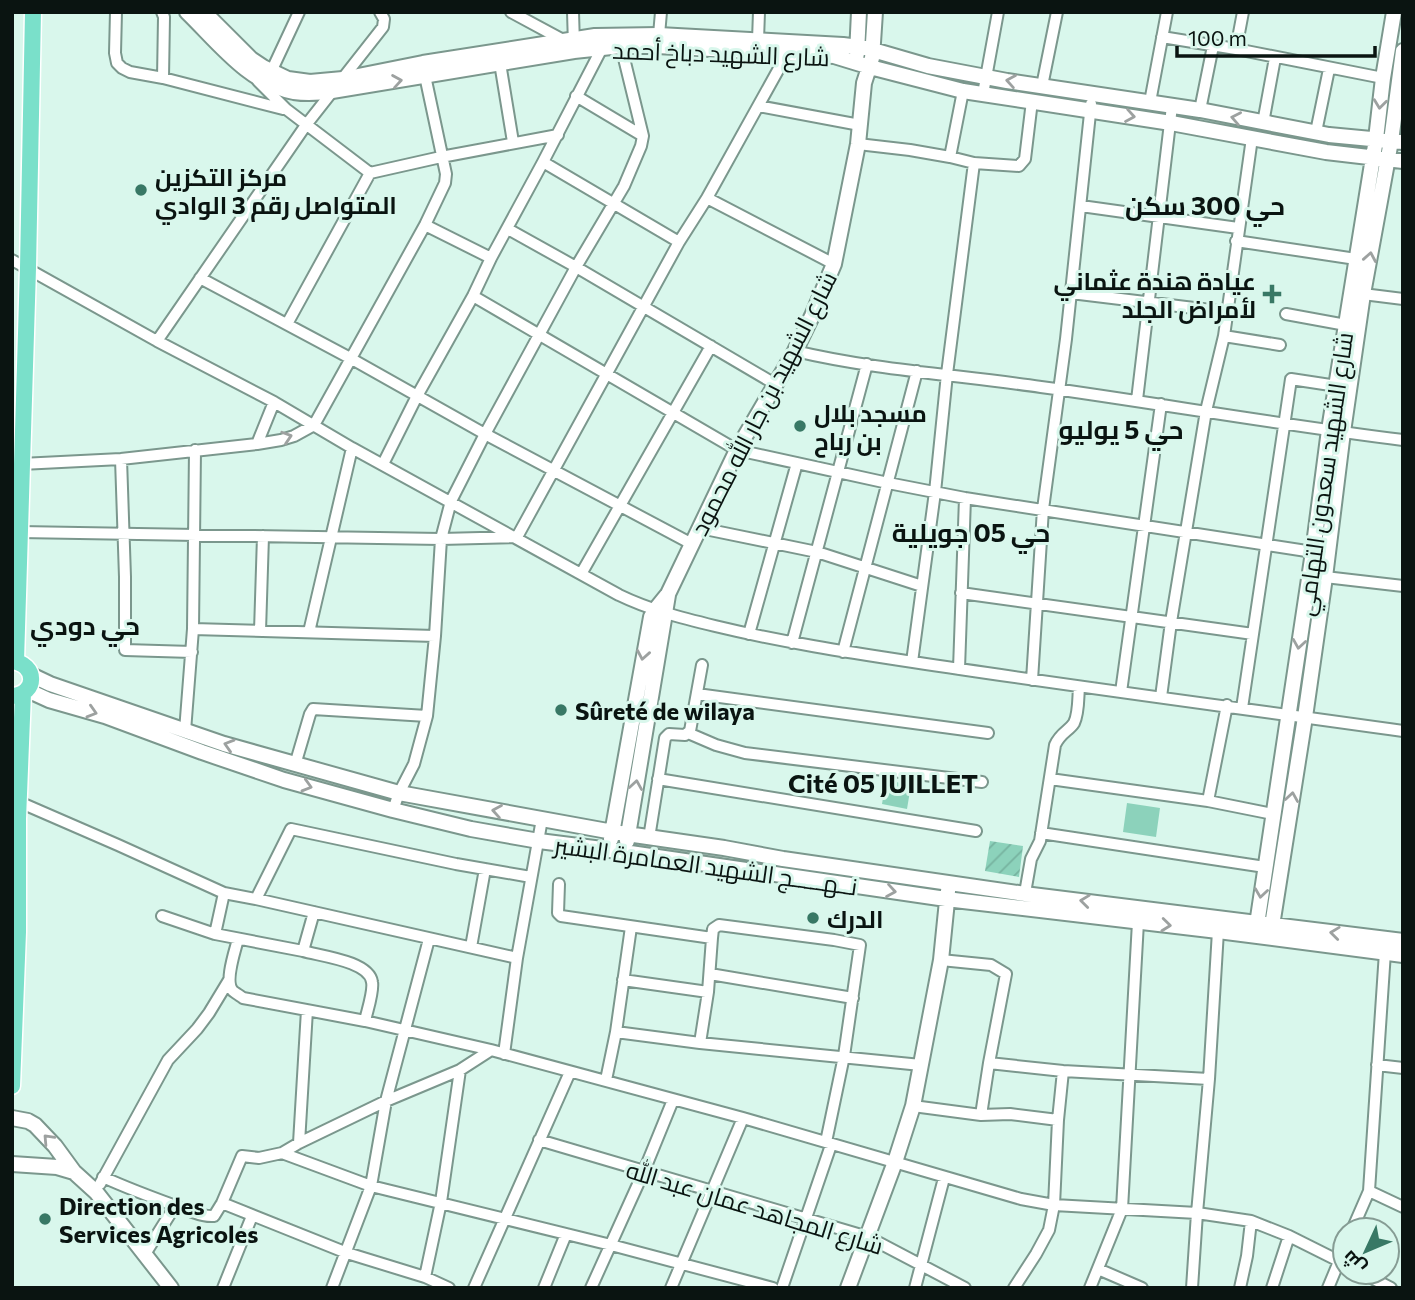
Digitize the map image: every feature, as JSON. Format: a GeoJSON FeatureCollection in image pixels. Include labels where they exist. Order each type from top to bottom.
{"type":"FeatureCollection","features":[{"type":"Feature","properties":{"kind":"main road"},"geometry":{"type":"LineString","coordinates":[[12,1086],[18,932],[17,859],[26,665],[14,661],[28,268],[33,12]]}},
{"type":"Feature","properties":{"kind":"street"},"geometry":{"type":"LineString","coordinates":[[116,12],[115,53],[117,63],[122,68],[286,109]]}},
{"type":"Feature","properties":{"kind":"street"},"geometry":{"type":"LineString","coordinates":[[162,12],[163,78]]}},
{"type":"Feature","properties":{"kind":"street","name":"شارع الشهيد دباخ أحمد"},"geometry":{"type":"LineString","coordinates":[[187,12],[242,66],[265,82],[303,93],[332,92],[424,70],[570,43],[621,35],[659,35],[858,46],[907,61],[986,77],[1200,110],[1344,137],[1390,140]]}},
{"type":"Feature","properties":{"kind":"street","name":"شارع الشهيد دباخ أحمد"},"geometry":{"type":"LineString","coordinates":[[204,12],[251,59],[288,79],[310,82],[500,63],[570,43],[602,48],[657,46],[834,56],[983,94],[1091,109],[1388,159]]}},
{"type":"Feature","properties":{"kind":"street"},"geometry":{"type":"LineString","coordinates":[[271,72],[299,12]]}},
{"type":"Feature","properties":{"kind":"street"},"geometry":{"type":"LineString","coordinates":[[157,341],[306,125],[383,27],[384,19],[380,12]]}},
{"type":"Feature","properties":{"kind":"street"},"geometry":{"type":"LineString","coordinates":[[511,12],[570,43],[573,12]]}},
{"type":"Feature","properties":{"kind":"street"},"geometry":{"type":"LineString","coordinates":[[659,35],[662,12]]}},
{"type":"Feature","properties":{"kind":"street"},"geometry":{"type":"LineString","coordinates":[[758,40],[759,12]]}},
{"type":"Feature","properties":{"kind":"street","name":"شارع الشهيد بن جار الله محمود"},"geometry":{"type":"LineString","coordinates":[[610,850],[648,625],[660,612],[737,450],[812,316],[834,264],[860,125],[864,65],[858,46],[859,12]]}},
{"type":"Feature","properties":{"kind":"street","name":"شارع الشهيد بن جار الله محمود"},"geometry":{"type":"LineString","coordinates":[[864,65],[873,51],[875,12]]}},
{"type":"Feature","properties":{"kind":"street"},"geometry":{"type":"LineString","coordinates":[[983,94],[999,12]]}},
{"type":"Feature","properties":{"kind":"street"},"geometry":{"type":"LineString","coordinates":[[1042,86],[1057,12]]}},
{"type":"Feature","properties":{"kind":"street"},"geometry":{"type":"LineString","coordinates":[[1150,102],[1167,12]]}},
{"type":"Feature","properties":{"kind":"street"},"geometry":{"type":"LineString","coordinates":[[1236,49],[1243,12]]}},
{"type":"Feature","properties":{"kind":"street","name":"شارع الشهيد سعدون التهامي"},"geometry":{"type":"LineString","coordinates":[[1390,140],[1383,78],[1397,34],[1394,12]]}},
{"type":"Feature","properties":{"kind":"street"},"geometry":{"type":"LineString","coordinates":[[1162,37],[1383,78]]}},
{"type":"Feature","properties":{"kind":"street"},"geometry":{"type":"LineString","coordinates":[[393,810],[414,764],[427,716],[435,636],[440,539],[451,501],[576,267],[624,186],[638,155],[643,136],[621,46]]}},
{"type":"Feature","properties":{"kind":"street"},"geometry":{"type":"LineString","coordinates":[[1200,110],[1213,46]]}},
{"type":"Feature","properties":{"kind":"street"},"geometry":{"type":"LineString","coordinates":[[383,464],[602,48]]}},
{"type":"Feature","properties":{"kind":"street","name":"شارع الشهيد سعدون التهامي"},"geometry":{"type":"LineString","coordinates":[[1264,931],[1265,867],[1313,552],[1388,159],[1403,51]]}},
{"type":"Feature","properties":{"kind":"street"},"geometry":{"type":"LineString","coordinates":[[517,537],[679,242],[707,198],[787,54]]}},
{"type":"Feature","properties":{"kind":"street"},"geometry":{"type":"LineString","coordinates":[[1263,123],[1275,58]]}},
{"type":"Feature","properties":{"kind":"street"},"geometry":{"type":"LineString","coordinates":[[500,63],[513,142]]}},
{"type":"Feature","properties":{"kind":"street"},"geometry":{"type":"LineString","coordinates":[[242,66],[286,109],[370,173]]}},
{"type":"Feature","properties":{"kind":"street"},"geometry":{"type":"LineString","coordinates":[[1316,132],[1329,69]]}},
{"type":"Feature","properties":{"kind":"street"},"geometry":{"type":"LineString","coordinates":[[21,464],[121,459],[257,444],[294,436],[314,425],[425,225],[445,183],[446,174],[424,70]]}},
{"type":"Feature","properties":{"kind":"street"},"geometry":{"type":"LineString","coordinates":[[950,157],[962,90]]}},
{"type":"Feature","properties":{"kind":"street"},"geometry":{"type":"LineString","coordinates":[[1032,680],[1043,509],[1093,94]]}},
{"type":"Feature","properties":{"kind":"street"},"geometry":{"type":"LineString","coordinates":[[576,96],[643,136]]}},
{"type":"Feature","properties":{"kind":"street"},"geometry":{"type":"LineString","coordinates":[[858,144],[909,150],[974,163],[1019,166],[1026,159],[1032,101]]}},
{"type":"Feature","properties":{"kind":"street"},"geometry":{"type":"LineString","coordinates":[[758,106],[860,125]]}},
{"type":"Feature","properties":{"kind":"street"},"geometry":{"type":"LineString","coordinates":[[1137,400],[1172,106]]}},
{"type":"Feature","properties":{"kind":"street"},"geometry":{"type":"LineString","coordinates":[[287,324],[370,173],[441,156],[558,135]]}},
{"type":"Feature","properties":{"kind":"street"},"geometry":{"type":"LineString","coordinates":[[1161,697],[1206,411],[1224,336],[1252,138]]}},
{"type":"Feature","properties":{"kind":"street","name":"شارع الشهيد سعدون التهامي"},"geometry":{"type":"LineString","coordinates":[[1264,931],[1305,717],[1325,577],[1337,386],[1356,260],[1388,159]]}},
{"type":"Feature","properties":{"kind":"street"},"geometry":{"type":"LineString","coordinates":[[543,162],[679,242]]}},
{"type":"Feature","properties":{"kind":"street"},"geometry":{"type":"LineString","coordinates":[[912,662],[974,163]]}},
{"type":"Feature","properties":{"kind":"street"},"geometry":{"type":"LineString","coordinates":[[707,198],[834,264]]}},
{"type":"Feature","properties":{"kind":"street"},"geometry":{"type":"LineString","coordinates":[[1081,206],[1238,228]]}},
{"type":"Feature","properties":{"kind":"street"},"geometry":{"type":"LineString","coordinates":[[425,225],[491,258]]}},
{"type":"Feature","properties":{"kind":"street"},"geometry":{"type":"LineString","coordinates":[[508,229],[775,384]]}},
{"type":"Feature","properties":{"kind":"street"},"geometry":{"type":"LineString","coordinates":[[1237,241],[1356,260]]}},
{"type":"Feature","properties":{"kind":"street"},"geometry":{"type":"LineString","coordinates":[[12,260],[157,341],[274,402],[581,574],[637,604],[660,612],[749,634],[843,652],[1403,731]]}},
{"type":"Feature","properties":{"kind":"street"},"geometry":{"type":"LineString","coordinates":[[200,278],[692,544]]}},
{"type":"Feature","properties":{"kind":"street"},"geometry":{"type":"LineString","coordinates":[[1071,293],[1227,312]]}},
{"type":"Feature","properties":{"kind":"street"},"geometry":{"type":"LineString","coordinates":[[1363,294],[1403,299]]}},
{"type":"Feature","properties":{"kind":"street"},"geometry":{"type":"LineString","coordinates":[[473,296],[737,450],[965,498],[1313,552]]}},
{"type":"Feature","properties":{"kind":"street"},"geometry":{"type":"LineString","coordinates":[[1286,314],[1346,325]]}},
{"type":"Feature","properties":{"kind":"street"},"geometry":{"type":"LineString","coordinates":[[1224,336],[1280,345]]}},
{"type":"Feature","properties":{"kind":"street"},"geometry":{"type":"LineString","coordinates":[[581,574],[710,345]]}},
{"type":"Feature","properties":{"kind":"street"},"geometry":{"type":"LineString","coordinates":[[794,351],[829,359],[1137,400],[1403,440]]}},
{"type":"Feature","properties":{"kind":"street"},"geometry":{"type":"LineString","coordinates":[[792,643],[867,364]]}},
{"type":"Feature","properties":{"kind":"street"},"geometry":{"type":"LineString","coordinates":[[843,652],[917,371]]}},
{"type":"Feature","properties":{"kind":"street"},"geometry":{"type":"LineString","coordinates":[[1242,708],[1291,379],[1337,386]]}},
{"type":"Feature","properties":{"kind":"street"},"geometry":{"type":"LineString","coordinates":[[257,444],[274,402]]}},
{"type":"Feature","properties":{"kind":"street"},"geometry":{"type":"LineString","coordinates":[[1121,692],[1161,404]]}},
{"type":"Feature","properties":{"kind":"street"},"geometry":{"type":"LineString","coordinates":[[309,632],[352,448]]}},
{"type":"Feature","properties":{"kind":"street"},"geometry":{"type":"LineString","coordinates":[[185,731],[193,629],[195,450]]}},
{"type":"Feature","properties":{"kind":"street"},"geometry":{"type":"LineString","coordinates":[[121,459],[125,650],[192,652]]}},
{"type":"Feature","properties":{"kind":"street"},"geometry":{"type":"LineString","coordinates":[[749,634],[797,463]]}},
{"type":"Feature","properties":{"kind":"street"},"geometry":{"type":"LineString","coordinates":[[959,669],[965,498]]}},
{"type":"Feature","properties":{"kind":"street"},"geometry":{"type":"LineString","coordinates":[[700,528],[817,552],[922,586]]}},
{"type":"Feature","properties":{"kind":"street"},"geometry":{"type":"LineString","coordinates":[[20,532],[440,539],[517,537]]}},
{"type":"Feature","properties":{"kind":"street"},"geometry":{"type":"LineString","coordinates":[[260,631],[263,536]]}},
{"type":"Feature","properties":{"kind":"street"},"geometry":{"type":"LineString","coordinates":[[1325,577],[1403,586]]}},
{"type":"Feature","properties":{"kind":"street"},"geometry":{"type":"LineString","coordinates":[[961,593],[1253,634]]}},
{"type":"Feature","properties":{"kind":"street"},"geometry":{"type":"LineString","coordinates":[[625,852],[660,612]]}},
{"type":"Feature","properties":{"kind":"street"},"geometry":{"type":"LineString","coordinates":[[193,629],[435,636]]}},
{"type":"Feature","properties":{"kind":"street"},"geometry":{"type":"LineString","coordinates":[[649,838],[667,736],[673,733],[683,735],[691,729],[702,665]]}},
{"type":"Feature","properties":{"kind":"street","name":"نــهـــــج الشهيد العمامرة البشير"},"geometry":{"type":"LineString","coordinates":[[23,689],[50,684],[185,731],[399,793],[628,835],[1025,893],[1403,955]]}},
{"type":"Feature","properties":{"kind":"street"},"geometry":{"type":"LineString","coordinates":[[1025,893],[1031,859],[1039,844],[1056,741],[1074,722],[1079,687]]}},
{"type":"Feature","properties":{"kind":"street","name":"نــهـــــج الشهيد العمامرة البشير"},"geometry":{"type":"LineString","coordinates":[[23,689],[284,780],[471,829],[946,899],[1218,931],[1264,931],[1403,941]]}},
{"type":"Feature","properties":{"kind":"street"},"geometry":{"type":"LineString","coordinates":[[696,694],[988,733]]}},
{"type":"Feature","properties":{"kind":"street"},"geometry":{"type":"LineString","coordinates":[[1208,801],[1227,705]]}},
{"type":"Feature","properties":{"kind":"street"},"geometry":{"type":"LineString","coordinates":[[295,765],[313,709],[427,716]]}},
{"type":"Feature","properties":{"kind":"street"},"geometry":{"type":"LineString","coordinates":[[688,733],[716,745],[745,752],[982,782]]}},
{"type":"Feature","properties":{"kind":"street"},"geometry":{"type":"LineString","coordinates":[[658,779],[976,831]]}},
{"type":"Feature","properties":{"kind":"street"},"geometry":{"type":"LineString","coordinates":[[1050,779],[1208,801],[1273,814]]}},
{"type":"Feature","properties":{"kind":"street"},"geometry":{"type":"LineString","coordinates":[[19,802],[224,894],[517,958]]}},
{"type":"Feature","properties":{"kind":"street"},"geometry":{"type":"LineString","coordinates":[[505,1054],[517,958],[542,818]]}},
{"type":"Feature","properties":{"kind":"street"},"geometry":{"type":"LineString","coordinates":[[256,899],[292,829],[531,877]]}},
{"type":"Feature","properties":{"kind":"street"},"geometry":{"type":"LineString","coordinates":[[1041,833],[1265,867]]}},
{"type":"Feature","properties":{"kind":"street"},"geometry":{"type":"LineString","coordinates":[[471,947],[485,869]]}},
{"type":"Feature","properties":{"kind":"street"},"geometry":{"type":"LineString","coordinates":[[848,1288],[913,1106],[941,960],[949,882]]}},
{"type":"Feature","properties":{"kind":"street"},"geometry":{"type":"LineString","coordinates":[[559,884],[559,915],[712,938]]}},
{"type":"Feature","properties":{"kind":"street"},"geometry":{"type":"LineString","coordinates":[[215,934],[224,894]]}},
{"type":"Feature","properties":{"kind":"street"},"geometry":{"type":"LineString","coordinates":[[303,951],[314,912]]}},
{"type":"Feature","properties":{"kind":"street"},"geometry":{"type":"LineString","coordinates":[[162,916],[215,934],[303,951],[362,967],[372,984],[365,1021]]}},
{"type":"Feature","properties":{"kind":"street"},"geometry":{"type":"LineString","coordinates":[[1090,1288],[1122,1209],[1138,922]]}},
{"type":"Feature","properties":{"kind":"street"},"geometry":{"type":"LineString","coordinates":[[700,1043],[708,992],[713,929],[719,925],[860,945],[828,1143],[806,1220],[782,1288]]}},
{"type":"Feature","properties":{"kind":"street"},"geometry":{"type":"LineString","coordinates":[[606,1080],[616,1032],[631,927]]}},
{"type":"Feature","properties":{"kind":"street"},"geometry":{"type":"LineString","coordinates":[[1192,1288],[1218,931]]}},
{"type":"Feature","properties":{"kind":"street"},"geometry":{"type":"LineString","coordinates":[[238,939],[229,980],[233,992],[243,998],[365,1021],[606,1080],[1021,1199],[1054,1205],[1197,1213],[1251,1221],[1331,1257]]}},
{"type":"Feature","properties":{"kind":"street"},"geometry":{"type":"LineString","coordinates":[[332,1288],[371,1186],[386,1101],[429,939]]}},
{"type":"Feature","properties":{"kind":"street"},"geometry":{"type":"LineString","coordinates":[[1358,1216],[1369,1191],[1385,952]]}},
{"type":"Feature","properties":{"kind":"street"},"geometry":{"type":"LineString","coordinates":[[941,960],[991,965],[1006,975],[981,1115]]}},
{"type":"Feature","properties":{"kind":"street"},"geometry":{"type":"LineString","coordinates":[[710,974],[853,998]]}},
{"type":"Feature","properties":{"kind":"street"},"geometry":{"type":"LineString","coordinates":[[96,1192],[168,1060],[197,1030],[229,980]]}},
{"type":"Feature","properties":{"kind":"street"},"geometry":{"type":"LineString","coordinates":[[624,980],[708,992]]}},
{"type":"Feature","properties":{"kind":"street"},"geometry":{"type":"LineString","coordinates":[[299,1143],[307,1010]]}},
{"type":"Feature","properties":{"kind":"street"},"geometry":{"type":"LineString","coordinates":[[616,1032],[921,1065]]}},
{"type":"Feature","properties":{"kind":"street"},"geometry":{"type":"LineString","coordinates":[[103,1177],[210,1217],[216,1214],[222,1203],[242,1156],[259,1158],[282,1153],[386,1101],[460,1070],[491,1051]]}},
{"type":"Feature","properties":{"kind":"street"},"geometry":{"type":"LineString","coordinates":[[989,1063],[1063,1071],[1209,1079]]}},
{"type":"Feature","properties":{"kind":"street"},"geometry":{"type":"LineString","coordinates":[[1377,1065],[1403,1068]]}},
{"type":"Feature","properties":{"kind":"street"},"geometry":{"type":"LineString","coordinates":[[431,1282],[460,1070]]}},
{"type":"Feature","properties":{"kind":"street"},"geometry":{"type":"LineString","coordinates":[[1014,1288],[1049,1230],[1054,1205],[1063,1071]]}},
{"type":"Feature","properties":{"kind":"street"},"geometry":{"type":"LineString","coordinates":[[474,1288],[570,1072]]}},
{"type":"Feature","properties":{"kind":"street"},"geometry":{"type":"LineString","coordinates":[[592,1288],[673,1100]]}},
{"type":"Feature","properties":{"kind":"street"},"geometry":{"type":"LineString","coordinates":[[913,1106],[1058,1121]]}},
{"type":"Feature","properties":{"kind":"street"},"geometry":{"type":"LineString","coordinates":[[12,1118],[35,1125],[55,1146],[74,1172],[96,1192],[171,1288]]}},
{"type":"Feature","properties":{"kind":"street"},"geometry":{"type":"LineString","coordinates":[[671,1288],[743,1118]]}},
{"type":"Feature","properties":{"kind":"street","name":"شارع المجاهد عمان عبد الله"},"geometry":{"type":"LineString","coordinates":[[539,1140],[867,1237],[965,1288]]}},
{"type":"Feature","properties":{"kind":"street"},"geometry":{"type":"LineString","coordinates":[[282,1153],[371,1186],[773,1288]]}},
{"type":"Feature","properties":{"kind":"street"},"geometry":{"type":"LineString","coordinates":[[12,1164],[57,1167],[74,1172]]}},
{"type":"Feature","properties":{"kind":"street"},"geometry":{"type":"LineString","coordinates":[[915,1288],[944,1178]]}},
{"type":"Feature","properties":{"kind":"street"},"geometry":{"type":"LineString","coordinates":[[1369,1191],[1403,1207]]}},
{"type":"Feature","properties":{"kind":"street"},"geometry":{"type":"LineString","coordinates":[[222,1203],[347,1253],[449,1288]]}},
{"type":"Feature","properties":{"kind":"street"},"geometry":{"type":"LineString","coordinates":[[145,1254],[175,1206]]}},
{"type":"Feature","properties":{"kind":"street"},"geometry":{"type":"LineString","coordinates":[[223,1288],[252,1216]]}},
{"type":"Feature","properties":{"kind":"street"},"geometry":{"type":"LineString","coordinates":[[1240,1288],[1251,1221]]}},
{"type":"Feature","properties":{"kind":"street"},"geometry":{"type":"LineString","coordinates":[[544,1288],[566,1234]]}},
{"type":"Feature","properties":{"kind":"street"},"geometry":{"type":"LineString","coordinates":[[1272,1288],[1289,1236]]}},
{"type":"Feature","properties":{"kind":"street"},"geometry":{"type":"LineString","coordinates":[[1098,1269],[1142,1288]]}},
{"type":"Feature","properties":{"kind":"green space"},"geometry":{"type":"Polygon","coordinates":[[[886,780],[911,785],[907,809],[882,804],[886,780]]]}},
{"type":"Feature","properties":{"kind":"green space"},"geometry":{"type":"Polygon","coordinates":[[[1127,803],[1160,808],[1156,837],[1123,832],[1127,803]]]}},
{"type":"Feature","properties":{"kind":"green space"},"geometry":{"type":"Polygon","coordinates":[[[990,841],[1023,846],[1019,877],[985,871],[990,841]]]}},
{"type":"Feature","properties":{"kind":"place","name":"مركز التكزين المتواصل رقم 3 الوادي"},"geometry":{"type":"Point","coordinates":[141,190]}},
{"type":"Feature","properties":{"kind":"place","name":"عيادة هندة عثماني لأمراض الجلد"},"geometry":{"type":"Point","coordinates":[1272,294]}},
{"type":"Feature","properties":{"kind":"place","name":"مسجد بلال بن رباح"},"geometry":{"type":"Point","coordinates":[800,426]}},
{"type":"Feature","properties":{"kind":"place","name":"Sûreté de wilaya"},"geometry":{"type":"Point","coordinates":[561,710]}},
{"type":"Feature","properties":{"kind":"place","name":"الدرك"},"geometry":{"type":"Point","coordinates":[813,918]}},
{"type":"Feature","properties":{"kind":"place","name":"Direction des Services Agricoles"},"geometry":{"type":"Point","coordinates":[45,1219]}},
{"type":"Feature","properties":{"kind":"district","name":"حي 300 سكن"},"geometry":{"type":"Point","coordinates":[1205,204]}},
{"type":"Feature","properties":{"kind":"district","name":"حي 5 يوليو"},"geometry":{"type":"Point","coordinates":[1121,428]}},
{"type":"Feature","properties":{"kind":"district","name":"حي 05 جويلية"},"geometry":{"type":"Point","coordinates":[971,531]}},
{"type":"Feature","properties":{"kind":"district","name":"حي دودي"},"geometry":{"type":"Point","coordinates":[85,624]}},
{"type":"Feature","properties":{"kind":"district","name":"Cité 05 JUILLET"},"geometry":{"type":"Point","coordinates":[883,782]}}]}
